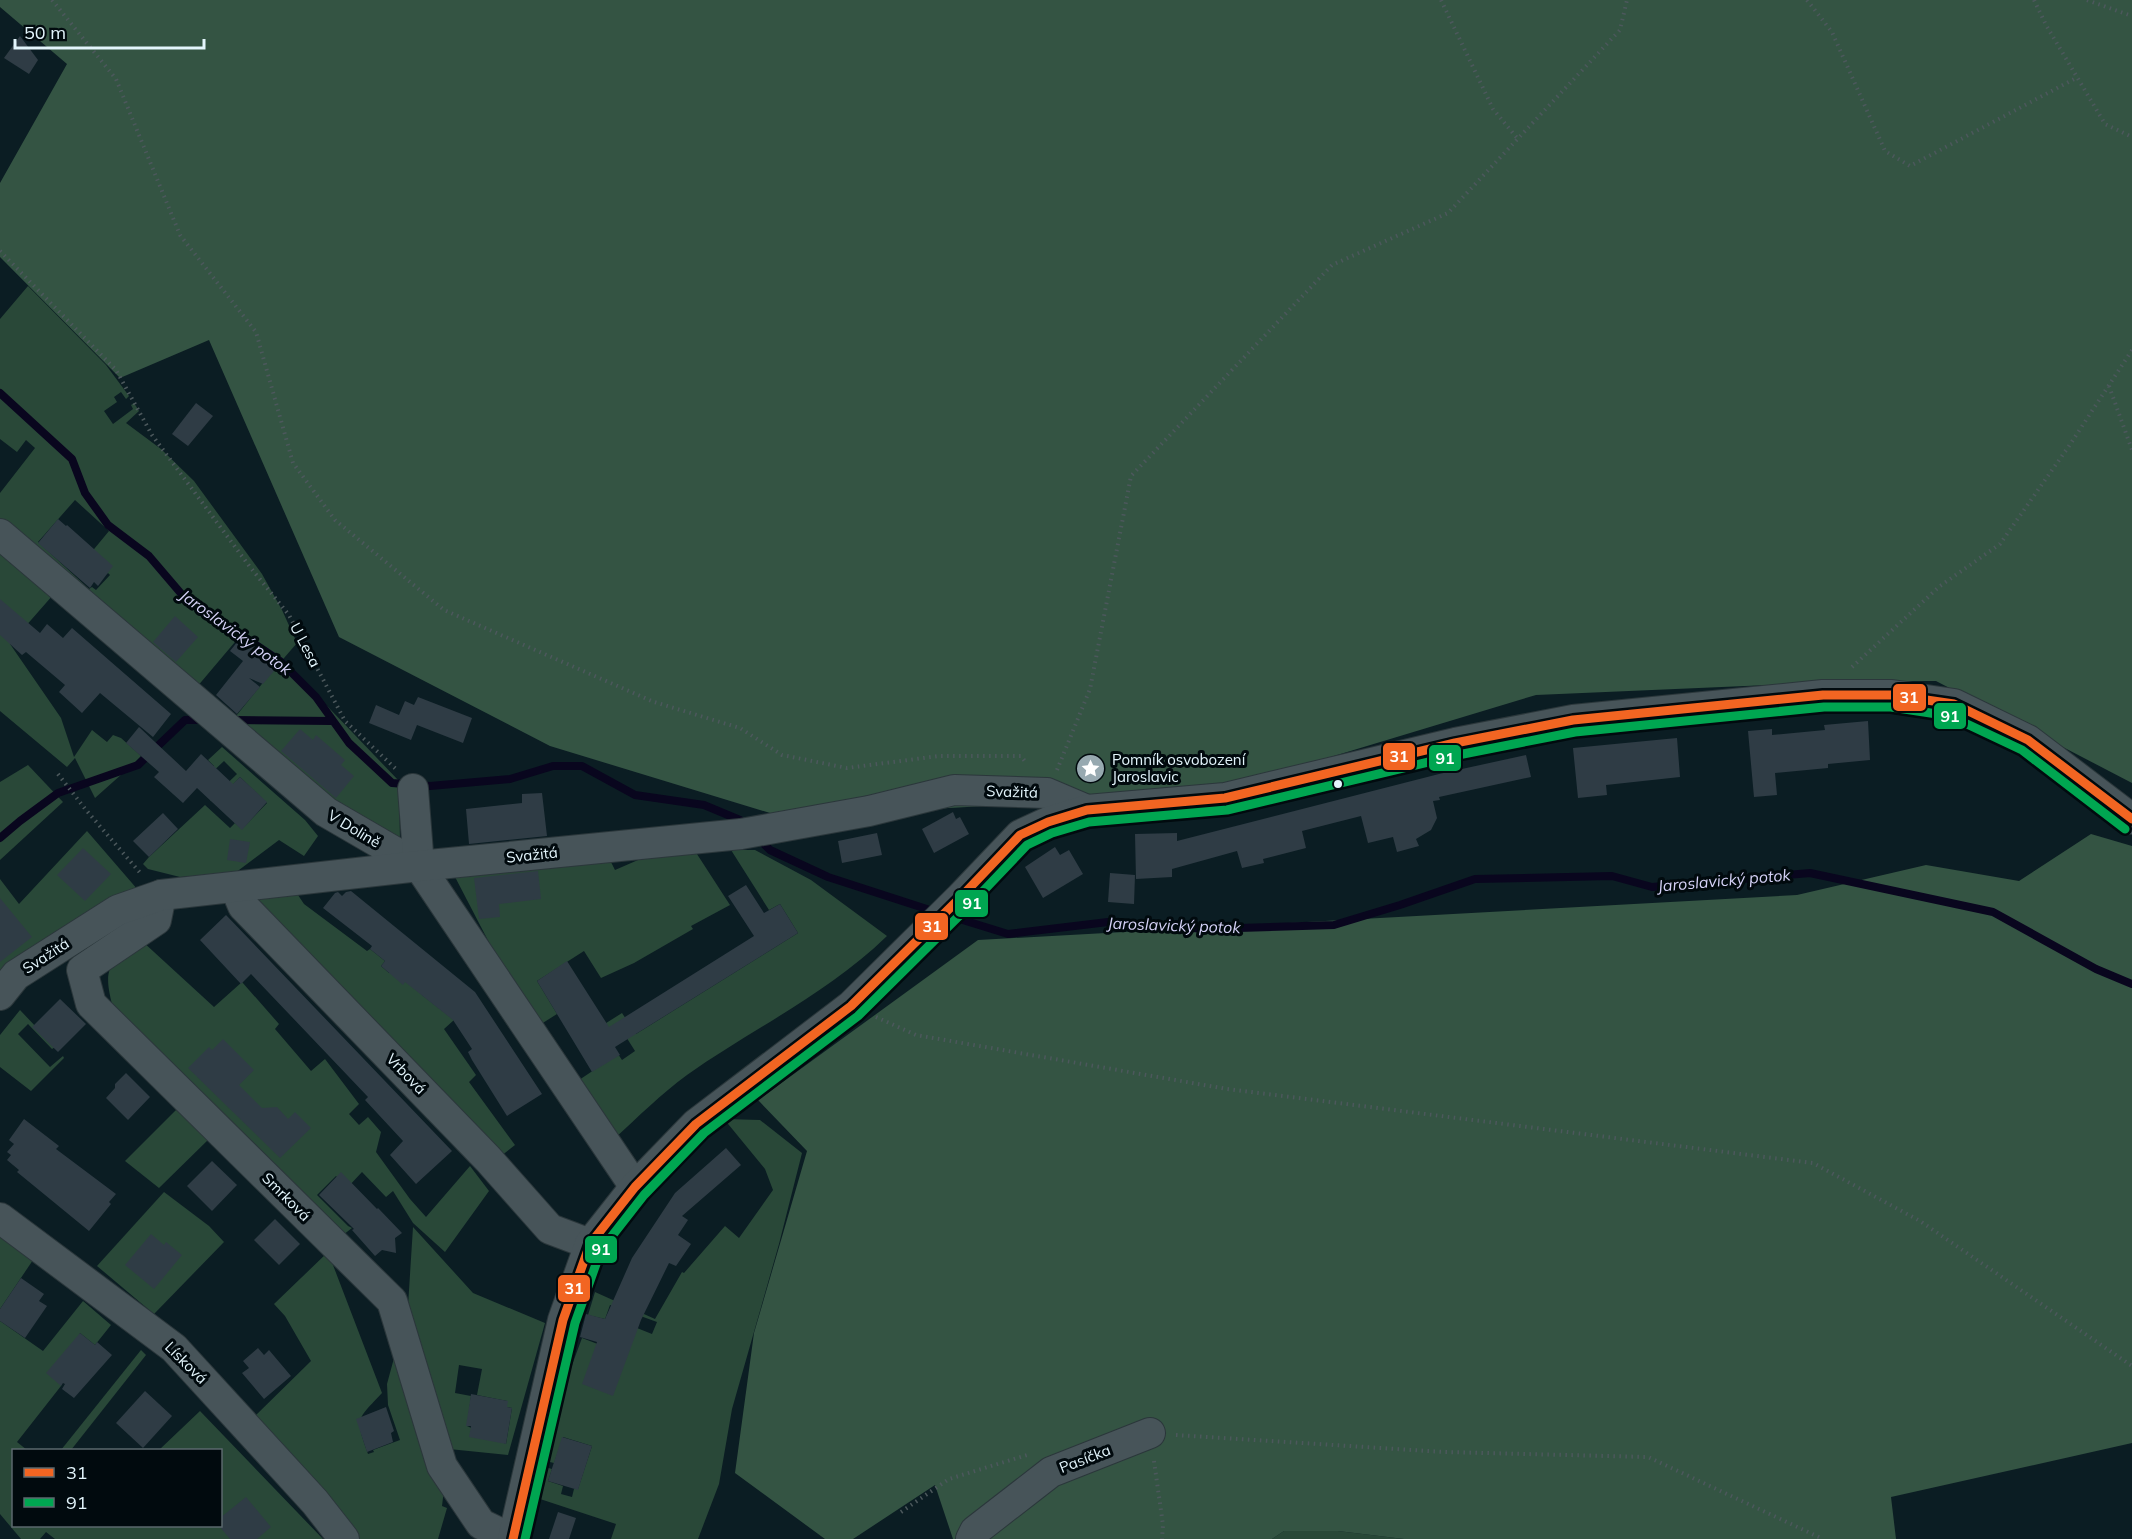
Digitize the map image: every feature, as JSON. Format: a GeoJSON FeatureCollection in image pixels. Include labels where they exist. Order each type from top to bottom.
{"type":"FeatureCollection","features":[{"type":"Feature","properties":{"kind":"street","name":"V Dolině"},"geometry":{"type":"LineString","coordinates":[[0,534],[326,812],[419,866],[635,1186]]}},
{"type":"Feature","properties":{"kind":"street"},"geometry":{"type":"LineString","coordinates":[[512,1539],[563,1320],[590,1244],[635,1186],[696,1124],[851,1006],[1020,835],[1048,822],[1087,810],[1225,798],[1455,743],[1573,720],[1823,695],[1892,695],[1954,704],[2028,740],[2132,819]]}},
{"type":"Feature","properties":{"kind":"street"},"geometry":{"type":"LineString","coordinates":[[412,789],[419,866]]}},
{"type":"Feature","properties":{"kind":"street","name":"Svažitá"},"geometry":{"type":"LineString","coordinates":[[0,995],[16,975],[118,910],[161,895],[753,832],[869,811],[954,790],[1047,793],[1087,810]]}},
{"type":"Feature","properties":{"kind":"street","name":"Vrbová"},"geometry":{"type":"LineString","coordinates":[[235,887],[243,906],[488,1159],[550,1229],[590,1244]]}},
{"type":"Feature","properties":{"kind":"street","name":"Smrková"},"geometry":{"type":"LineString","coordinates":[[161,895],[156,920],[82,970],[91,1004],[392,1301],[442,1466],[481,1524],[512,1539]]}},
{"type":"Feature","properties":{"kind":"street","name":"Lísková"},"geometry":{"type":"LineString","coordinates":[[0,1218],[174,1348],[315,1502],[344,1539]]}},
{"type":"Feature","properties":{"kind":"street","name":"Pasíčka"},"geometry":{"type":"LineString","coordinates":[[971,1539],[975,1531],[1051,1472],[1150,1433]]}},
{"type":"Feature","properties":{"kind":"path"},"geometry":{"type":"LineString","coordinates":[[52,0],[116,80],[180,235],[256,332],[293,463],[335,520],[444,610],[654,702],[740,728],[782,755],[847,768],[939,756],[1021,756],[1047,793]]}},
{"type":"Feature","properties":{"kind":"path"},"geometry":{"type":"LineString","coordinates":[[1441,0],[1493,109],[1517,138]]}},
{"type":"Feature","properties":{"kind":"path"},"geometry":{"type":"LineString","coordinates":[[1047,793],[1090,690],[1131,476],[1332,265],[1448,213],[1620,30],[1627,0]]}},
{"type":"Feature","properties":{"kind":"path"},"geometry":{"type":"LineString","coordinates":[[1807,0],[1832,32],[1885,151],[1910,166],[2078,77]]}},
{"type":"Feature","properties":{"kind":"path"},"geometry":{"type":"LineString","coordinates":[[2034,0],[2046,25],[2104,124],[2132,137]]}},
{"type":"Feature","properties":{"kind":"path"},"geometry":{"type":"LineString","coordinates":[[2087,0],[2132,16]]}},
{"type":"Feature","properties":{"kind":"path","name":"U Lesa"},"geometry":{"type":"LineString","coordinates":[[0,251],[116,370],[152,435],[250,567],[289,615],[345,721],[395,767],[412,789]]}},
{"type":"Feature","properties":{"kind":"path"},"geometry":{"type":"LineString","coordinates":[[1823,695],[1940,586],[2000,544],[2069,446],[2132,350]]}},
{"type":"Feature","properties":{"kind":"path"},"geometry":{"type":"LineString","coordinates":[[2109,386],[2132,450]]}},
{"type":"Feature","properties":{"kind":"path"},"geometry":{"type":"LineString","coordinates":[[58,774],[86,810],[161,895]]}},
{"type":"Feature","properties":{"kind":"path"},"geometry":{"type":"LineString","coordinates":[[851,1006],[916,1035],[1227,1089],[1813,1163],[1920,1221],[2132,1366]]}},
{"type":"Feature","properties":{"kind":"path"},"geometry":{"type":"LineString","coordinates":[[1162,1539],[1163,1525],[1150,1433],[1444,1452],[1648,1457],[1823,1539]]}},
{"type":"Feature","properties":{"kind":"green space"},"geometry":{"type":"Polygon","coordinates":[[[0,0],[2132,0],[2132,783],[1936,681],[1864,681],[1536,695],[1208,794],[783,817],[550,746],[339,637],[209,340],[120,378],[0,257],[0,183],[67,64],[0,7],[0,0]]]}},
{"type":"Feature","properties":{"kind":"green space"},"geometry":{"type":"Polygon","coordinates":[[[28,286],[106,365],[129,396],[126,399],[121,392],[114,397],[117,402],[104,411],[113,424],[133,409],[131,405],[134,403],[139,411],[126,423],[161,449],[194,481],[262,574],[297,643],[278,665],[307,685],[399,781],[400,842],[345,822],[236,716],[278,664],[240,636],[191,694],[0,527],[0,493],[35,448],[26,440],[17,452],[0,439],[0,319],[28,286]],[[75,500],[38,542],[89,589],[92,587],[96,590],[110,575],[108,573],[104,576],[85,560],[109,531],[75,500]]]}},
{"type":"Feature","properties":{"kind":"green space"},"geometry":{"type":"Polygon","coordinates":[[[0,548],[53,595],[10,644],[61,718],[74,757],[92,730],[107,742],[113,735],[121,738],[141,756],[95,798],[75,758],[67,767],[0,711],[0,548]]]}},
{"type":"Feature","properties":{"kind":"green space"},"geometry":{"type":"Polygon","coordinates":[[[222,747],[305,820],[318,836],[304,856],[279,840],[235,873],[180,877],[148,869],[143,864],[149,857],[205,805],[230,828],[235,823],[242,829],[267,803],[240,777],[228,790],[224,787],[210,800],[237,774],[224,761],[207,777],[214,766],[208,760],[222,747]]]}},
{"type":"Feature","properties":{"kind":"green space"},"geometry":{"type":"Polygon","coordinates":[[[28,765],[63,802],[0,860],[0,782],[28,765]]]}},
{"type":"Feature","properties":{"kind":"green space"},"geometry":{"type":"Polygon","coordinates":[[[87,831],[138,890],[0,978],[0,879],[19,904],[87,831]]]}},
{"type":"Feature","properties":{"kind":"green space"},"geometry":{"type":"Polygon","coordinates":[[[2091,834],[2132,846],[2132,1443],[1891,1497],[1896,1539],[1404,1539],[1338,1531],[1284,1531],[1272,1539],[953,1539],[935,1485],[853,1539],[825,1539],[735,1473],[754,1333],[807,1151],[758,1100],[978,940],[1797,895],[1926,865],[2019,881],[2091,834]]]}},
{"type":"Feature","properties":{"kind":"green space"},"geometry":{"type":"Polygon","coordinates":[[[731,850],[755,850],[811,880],[887,936],[840,976],[687,1075],[614,1139],[573,1084],[618,1054],[622,1060],[635,1051],[623,1032],[610,1040],[603,1025],[622,1013],[636,1034],[798,933],[780,904],[769,910],[731,850]]]}},
{"type":"Feature","properties":{"kind":"green space"},"geometry":{"type":"Polygon","coordinates":[[[695,851],[730,905],[691,926],[693,929],[634,963],[601,978],[584,951],[537,981],[557,1014],[538,1026],[494,952],[454,875],[610,860],[615,870],[638,860],[695,851]]]}},
{"type":"Feature","properties":{"kind":"green space"},"geometry":{"type":"Polygon","coordinates":[[[294,889],[304,904],[367,951],[370,949],[385,961],[381,966],[389,973],[393,968],[454,1020],[444,1029],[476,1075],[469,1082],[515,1145],[501,1156],[258,904],[257,894],[294,889]]]}},
{"type":"Feature","properties":{"kind":"green space"},"geometry":{"type":"Polygon","coordinates":[[[142,941],[214,1007],[242,982],[279,1024],[275,1029],[311,1071],[325,1059],[359,1104],[349,1114],[359,1125],[368,1117],[381,1132],[376,1152],[426,1217],[470,1166],[489,1191],[445,1252],[413,1223],[393,1191],[386,1197],[362,1172],[348,1187],[336,1176],[317,1195],[352,1228],[343,1235],[112,1004],[108,981],[112,966],[116,960],[142,941]]]}},
{"type":"Feature","properties":{"kind":"green space"},"geometry":{"type":"Polygon","coordinates":[[[20,1010],[55,1047],[52,1049],[28,1024],[18,1034],[50,1067],[63,1056],[64,1058],[31,1091],[0,1067],[0,1035],[20,1010]]]}},
{"type":"Feature","properties":{"kind":"green space"},"geometry":{"type":"Polygon","coordinates":[[[180,1106],[211,1137],[159,1188],[125,1161],[180,1106]]]}},
{"type":"Feature","properties":{"kind":"green space"},"geometry":{"type":"Polygon","coordinates":[[[724,1119],[760,1120],[802,1153],[779,1244],[732,1409],[719,1484],[698,1539],[611,1539],[616,1524],[537,1498],[545,1467],[552,1469],[548,1481],[563,1486],[561,1494],[572,1497],[574,1489],[578,1489],[592,1446],[563,1437],[554,1463],[546,1461],[562,1392],[582,1338],[621,1353],[632,1326],[652,1334],[657,1322],[610,1305],[605,1319],[588,1315],[595,1292],[655,1319],[682,1272],[684,1273],[725,1226],[739,1238],[773,1190],[765,1169],[724,1119]]]}},
{"type":"Feature","properties":{"kind":"green space"},"geometry":{"type":"Polygon","coordinates":[[[164,1192],[209,1226],[224,1242],[154,1314],[97,1266],[164,1192]]]}},
{"type":"Feature","properties":{"kind":"green space"},"geometry":{"type":"Polygon","coordinates":[[[413,1227],[473,1293],[545,1323],[508,1455],[449,1449],[442,1506],[447,1508],[438,1539],[356,1539],[254,1417],[311,1361],[285,1316],[274,1304],[328,1252],[382,1393],[360,1420],[361,1433],[368,1454],[400,1440],[388,1405],[387,1384],[408,1306],[413,1227]],[[459,1365],[455,1393],[471,1396],[467,1426],[506,1444],[512,1408],[507,1407],[507,1401],[477,1395],[482,1369],[459,1365]]]}},
{"type":"Feature","properties":{"kind":"green space"},"geometry":{"type":"Polygon","coordinates":[[[0,1234],[33,1260],[0,1309],[0,1234]]]}},
{"type":"Feature","properties":{"kind":"green space"},"geometry":{"type":"Polygon","coordinates":[[[83,1301],[111,1325],[95,1345],[80,1333],[61,1386],[17,1442],[26,1449],[12,1449],[12,1527],[222,1527],[222,1449],[160,1449],[200,1411],[323,1539],[55,1539],[46,1532],[40,1539],[21,1539],[0,1514],[0,1321],[43,1351],[83,1301]]]}},
{"type":"Feature","properties":{"kind":"green space"},"geometry":{"type":"Polygon","coordinates":[[[141,1350],[146,1355],[72,1449],[62,1449],[141,1350]]]}},
{"type":"Feature","properties":{"kind":"green space"},"geometry":{"type":"Polygon","coordinates":[[[1284,1531],[1338,1531],[1404,1539],[1272,1539],[1284,1531]]]}},
{"type":"Feature","properties":{"kind":"building"},"geometry":{"type":"Polygon","coordinates":[[[20,36],[38,60],[29,74],[4,58],[20,36]]]}},
{"type":"Feature","properties":{"kind":"building"},"geometry":{"type":"Polygon","coordinates":[[[196,403],[213,416],[188,446],[172,434],[196,403]]]}},
{"type":"Feature","properties":{"kind":"building"},"geometry":{"type":"Polygon","coordinates":[[[58,519],[113,566],[98,586],[94,582],[90,588],[38,543],[58,519]]]}},
{"type":"Feature","properties":{"kind":"building"},"geometry":{"type":"Polygon","coordinates":[[[0,599],[40,633],[47,624],[63,638],[72,628],[171,714],[153,737],[100,693],[82,713],[59,692],[65,685],[26,652],[22,655],[0,635],[0,599]]]}},
{"type":"Feature","properties":{"kind":"building"},"geometry":{"type":"Polygon","coordinates":[[[175,616],[198,637],[176,662],[153,642],[175,616]]]}},
{"type":"Feature","properties":{"kind":"building"},"geometry":{"type":"Polygon","coordinates":[[[242,636],[279,665],[263,684],[249,678],[260,687],[237,714],[216,695],[243,661],[230,651],[242,636]]]}},
{"type":"Feature","properties":{"kind":"building"},"geometry":{"type":"Polygon","coordinates":[[[418,697],[472,718],[463,743],[417,725],[411,740],[369,723],[376,705],[399,715],[405,701],[414,705],[418,697]]]}},
{"type":"Feature","properties":{"kind":"building"},"geometry":{"type":"Polygon","coordinates":[[[1868,721],[1870,760],[1828,764],[1828,768],[1775,773],[1777,795],[1754,797],[1748,731],[1772,729],[1772,735],[1825,730],[1824,725],[1868,721]]]}},
{"type":"Feature","properties":{"kind":"building"},"geometry":{"type":"Polygon","coordinates":[[[139,727],[186,771],[201,754],[233,784],[240,777],[267,802],[242,830],[197,788],[183,803],[154,777],[159,772],[126,743],[139,727]]]}},
{"type":"Feature","properties":{"kind":"building"},"geometry":{"type":"Polygon","coordinates":[[[300,729],[313,740],[316,735],[345,760],[341,765],[354,776],[336,798],[281,751],[300,729]]]}},
{"type":"Feature","properties":{"kind":"building"},"geometry":{"type":"Polygon","coordinates":[[[1677,738],[1680,777],[1606,785],[1607,795],[1578,798],[1573,748],[1677,738]]]}},
{"type":"Feature","properties":{"kind":"building"},"geometry":{"type":"Polygon","coordinates":[[[1526,755],[1531,777],[1439,797],[1440,800],[1433,801],[1437,818],[1431,830],[1416,839],[1419,846],[1397,852],[1393,837],[1368,843],[1361,816],[1302,831],[1306,848],[1263,859],[1264,863],[1242,868],[1237,851],[1172,869],[1172,877],[1136,879],[1135,834],[1177,833],[1177,841],[1439,774],[1526,755]]]}},
{"type":"Feature","properties":{"kind":"building"},"geometry":{"type":"Polygon","coordinates":[[[542,793],[547,836],[469,844],[466,809],[522,803],[522,794],[542,793]]]}},
{"type":"Feature","properties":{"kind":"building"},"geometry":{"type":"Polygon","coordinates":[[[953,812],[956,819],[960,817],[969,834],[934,853],[922,829],[953,812]]]}},
{"type":"Feature","properties":{"kind":"building"},"geometry":{"type":"Polygon","coordinates":[[[163,813],[178,829],[149,857],[133,841],[163,813]]]}},
{"type":"Feature","properties":{"kind":"building"},"geometry":{"type":"Polygon","coordinates":[[[877,833],[882,855],[842,863],[838,841],[877,833]]]}},
{"type":"Feature","properties":{"kind":"building"},"geometry":{"type":"Polygon","coordinates":[[[230,839],[250,842],[246,863],[227,860],[230,839]]]}},
{"type":"Feature","properties":{"kind":"building"},"geometry":{"type":"Polygon","coordinates":[[[1055,847],[1060,855],[1069,850],[1083,874],[1043,898],[1025,867],[1055,847]]]}},
{"type":"Feature","properties":{"kind":"building"},"geometry":{"type":"Polygon","coordinates":[[[83,848],[111,874],[85,901],[57,875],[83,848]]]}},
{"type":"Feature","properties":{"kind":"building"},"geometry":{"type":"Polygon","coordinates":[[[538,871],[541,899],[499,904],[500,917],[479,919],[474,878],[538,871]]]}},
{"type":"Feature","properties":{"kind":"building"},"geometry":{"type":"Polygon","coordinates":[[[1110,873],[1135,875],[1134,904],[1108,902],[1110,873]]]}},
{"type":"Feature","properties":{"kind":"building"},"geometry":{"type":"Polygon","coordinates":[[[746,885],[764,913],[780,904],[798,933],[615,1047],[620,1055],[592,1072],[537,981],[567,961],[609,1027],[754,936],[728,896],[746,885]]]}},
{"type":"Feature","properties":{"kind":"building"},"geometry":{"type":"Polygon","coordinates":[[[351,891],[475,992],[542,1094],[507,1116],[472,1060],[468,1052],[472,1049],[453,1020],[405,982],[403,985],[381,966],[385,961],[370,949],[372,946],[323,908],[335,893],[338,892],[342,896],[351,891]]]}},
{"type":"Feature","properties":{"kind":"building"},"geometry":{"type":"Polygon","coordinates":[[[0,898],[32,937],[0,962],[0,898]]]}},
{"type":"Feature","properties":{"kind":"building"},"geometry":{"type":"Polygon","coordinates":[[[226,915],[452,1151],[416,1184],[390,1155],[403,1141],[365,1100],[368,1097],[251,974],[241,984],[200,940],[226,915]]]}},
{"type":"Feature","properties":{"kind":"building"},"geometry":{"type":"Polygon","coordinates":[[[60,999],[86,1024],[58,1052],[32,1027],[60,999]]]}},
{"type":"Feature","properties":{"kind":"building"},"geometry":{"type":"Polygon","coordinates":[[[223,1039],[254,1070],[239,1085],[262,1108],[277,1107],[288,1119],[295,1112],[311,1128],[280,1158],[188,1068],[209,1047],[212,1050],[223,1039]]]}},
{"type":"Feature","properties":{"kind":"building"},"geometry":{"type":"Polygon","coordinates":[[[126,1073],[150,1097],[128,1120],[106,1098],[126,1073]]]}},
{"type":"Feature","properties":{"kind":"building"},"geometry":{"type":"Polygon","coordinates":[[[24,1119],[59,1146],[56,1149],[116,1194],[109,1202],[111,1204],[89,1231],[17,1172],[19,1170],[7,1160],[11,1155],[7,1152],[14,1144],[9,1140],[24,1119]]]}},
{"type":"Feature","properties":{"kind":"building"},"geometry":{"type":"Polygon","coordinates":[[[726,1148],[741,1165],[682,1216],[688,1220],[678,1235],[691,1244],[676,1266],[669,1263],[641,1320],[613,1396],[582,1384],[597,1342],[580,1337],[586,1314],[605,1319],[632,1258],[675,1193],[726,1148]]]}},
{"type":"Feature","properties":{"kind":"building"},"geometry":{"type":"Polygon","coordinates":[[[212,1161],[237,1185],[212,1211],[187,1186],[212,1161]]]}},
{"type":"Feature","properties":{"kind":"building"},"geometry":{"type":"Polygon","coordinates":[[[341,1172],[402,1233],[395,1238],[396,1253],[382,1250],[375,1256],[352,1230],[354,1229],[319,1195],[341,1172]]]}},
{"type":"Feature","properties":{"kind":"building"},"geometry":{"type":"Polygon","coordinates":[[[275,1219],[300,1244],[279,1265],[254,1240],[275,1219]]]}},
{"type":"Feature","properties":{"kind":"building"},"geometry":{"type":"Polygon","coordinates":[[[151,1234],[164,1245],[166,1242],[182,1255],[154,1289],[125,1265],[151,1234]]]}},
{"type":"Feature","properties":{"kind":"building"},"geometry":{"type":"Polygon","coordinates":[[[21,1278],[44,1294],[39,1301],[47,1306],[25,1338],[0,1321],[0,1309],[21,1278]]]}},
{"type":"Feature","properties":{"kind":"building"},"geometry":{"type":"Polygon","coordinates":[[[80,1333],[95,1345],[97,1342],[112,1355],[74,1398],[62,1389],[65,1384],[61,1386],[46,1373],[80,1333]]]}},
{"type":"Feature","properties":{"kind":"building"},"geometry":{"type":"Polygon","coordinates":[[[258,1348],[264,1355],[269,1350],[291,1376],[264,1399],[242,1373],[249,1368],[243,1361],[258,1348]]]}},
{"type":"Feature","properties":{"kind":"building"},"geometry":{"type":"Polygon","coordinates":[[[145,1391],[172,1416],[143,1448],[116,1423],[145,1391]]]}},
{"type":"Feature","properties":{"kind":"building"},"geometry":{"type":"Polygon","coordinates":[[[471,1394],[508,1401],[507,1407],[512,1408],[506,1444],[469,1437],[471,1426],[466,1426],[471,1394]]]}},
{"type":"Feature","properties":{"kind":"building"},"geometry":{"type":"Polygon","coordinates":[[[386,1407],[394,1431],[391,1433],[393,1442],[367,1452],[356,1419],[386,1407]]]}},
{"type":"Feature","properties":{"kind":"building"},"geometry":{"type":"Polygon","coordinates":[[[562,1437],[592,1446],[578,1490],[548,1481],[562,1437]]]}},
{"type":"Feature","properties":{"kind":"building"},"geometry":{"type":"Polygon","coordinates":[[[246,1497],[271,1527],[257,1539],[230,1539],[220,1527],[222,1527],[222,1516],[246,1497]]]}},
{"type":"Feature","properties":{"kind":"building"},"geometry":{"type":"Polygon","coordinates":[[[558,1512],[576,1518],[569,1539],[549,1539],[558,1512]]]}},
{"type":"Feature","properties":{"kind":"waterway","name":"Jaroslavický potok"},"geometry":{"type":"LineString","coordinates":[[0,393],[72,459],[85,493],[108,525],[149,556],[184,597],[280,661],[316,697],[349,743],[392,783],[430,786],[510,779],[553,766],[582,766],[635,795],[704,805],[740,820],[744,825]]}},
{"type":"Feature","properties":{"kind":"waterway"},"geometry":{"type":"LineString","coordinates":[[0,838],[58,793],[138,765],[185,720],[203,720]]}},
{"type":"Feature","properties":{"kind":"waterway"},"geometry":{"type":"LineString","coordinates":[[233,720],[332,721]]}},
{"type":"Feature","properties":{"kind":"waterway","name":"Jaroslavický potok"},"geometry":{"type":"LineString","coordinates":[[759,839],[770,850],[828,877],[936,912]]}},
{"type":"Feature","properties":{"kind":"waterway","name":"Jaroslavický potok"},"geometry":{"type":"LineString","coordinates":[[953,917],[1008,934],[1108,922],[1206,929],[1334,925],[1475,879],[1612,876],[1652,887],[1810,873],[1993,912],[2096,969],[2132,984]]}},
{"type":"Feature","properties":{"kind":"transit line","name":"31"},"geometry":{"type":"LineString","coordinates":[[513,1539],[563,1320],[590,1244],[635,1187],[696,1124],[851,1006],[1020,835],[1048,822],[1087,810],[1225,798],[1455,743],[1573,720],[1823,695],[1892,695],[1954,704],[2028,740],[2132,819]]}},
{"type":"Feature","properties":{"kind":"transit line","name":"91"},"geometry":{"type":"LineString","coordinates":[[525,1539],[575,1323],[601,1250],[644,1195],[704,1133],[858,1016],[1027,845],[1052,833],[1089,822],[1227,810],[1458,755],[1575,732],[1824,707],[1891,707],[1950,716],[2022,750],[2125,829]]}},
{"type":"Feature","properties":{"kind":"place","name":"Pomník osvobození Jaroslavic"},"geometry":{"type":"Point","coordinates":[1091,769]}}]}
